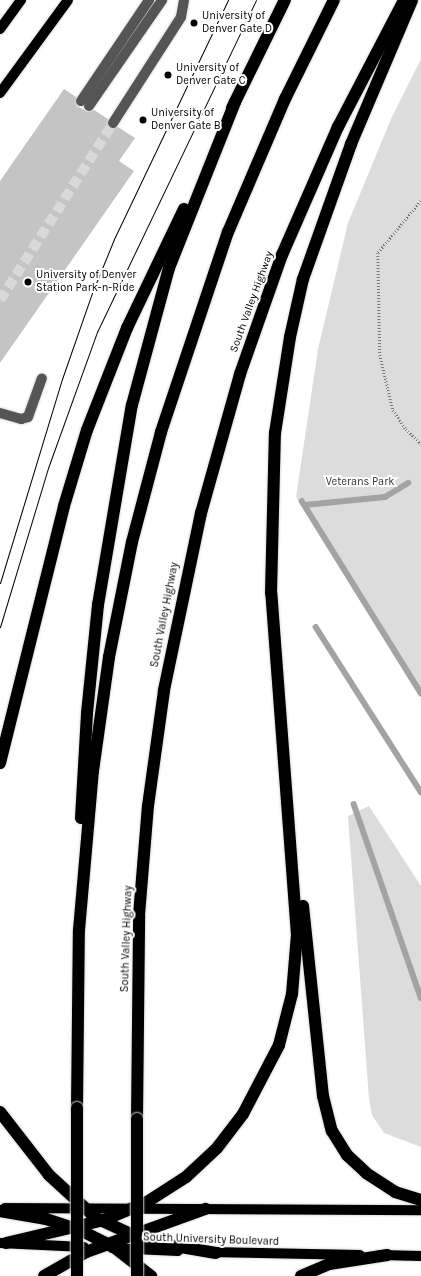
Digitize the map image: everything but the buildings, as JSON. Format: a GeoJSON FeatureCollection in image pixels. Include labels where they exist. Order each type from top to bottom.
{"type":"FeatureCollection","features":[{"type":"Feature","properties":{"kind":"highway"},"geometry":{"type":"LineString","coordinates":[[0,763],[64,506],[96,403],[127,328],[285,0]]}},
{"type":"Feature","properties":{"kind":"highway"},"geometry":{"type":"LineString","coordinates":[[79,930],[93,771],[109,657],[132,542],[161,432],[231,225],[285,99],[334,0]]}},
{"type":"Feature","properties":{"kind":"highway","name":"South Valley Highway"},"geometry":{"type":"LineString","coordinates":[[136,1276],[139,922],[148,806],[164,690],[201,512],[240,374],[282,255],[338,127],[404,0]]}},
{"type":"Feature","properties":{"kind":"highway"},"geometry":{"type":"LineString","coordinates":[[3,1243],[101,1221],[132,1209],[186,1177],[217,1148],[253,1098],[279,1045],[289,1010],[297,956],[287,788],[270,561],[274,454],[284,369],[295,312],[315,242],[381,70],[412,0]]}},
{"type":"Feature","properties":{"kind":"highway"},"geometry":{"type":"LineString","coordinates":[[77,1276],[79,930],[87,713],[98,604],[121,458],[144,356],[169,268],[235,102]]}},
{"type":"Feature","properties":{"kind":"highway"},"geometry":{"type":"LineString","coordinates":[[287,788],[312,976],[324,1096],[332,1131],[347,1155],[371,1177],[395,1192],[421,1200]]}},
{"type":"Feature","properties":{"kind":"highway"},"geometry":{"type":"LineString","coordinates":[[0,1112],[34,1158],[84,1209],[101,1221],[129,1235],[165,1245],[216,1253]]}},
{"type":"Feature","properties":{"kind":"highway"},"geometry":{"type":"LineString","coordinates":[[0,1209],[74,1228],[106,1246],[151,1276]]}},
{"type":"Feature","properties":{"kind":"highway"},"geometry":{"type":"LineString","coordinates":[[44,1276],[129,1235],[205,1209]]}},
{"type":"Feature","properties":{"kind":"highway"},"geometry":{"type":"LineString","coordinates":[[301,1276],[329,1264],[387,1255]]}},
{"type":"Feature","properties":{"kind":"main road"},"geometry":{"type":"LineString","coordinates":[[0,29],[21,0]]}},
{"type":"Feature","properties":{"kind":"main road"},"geometry":{"type":"LineString","coordinates":[[0,93],[68,0]]}},
{"type":"Feature","properties":{"kind":"main road"},"geometry":{"type":"LineString","coordinates":[[0,1209],[421,1210]]}},
{"type":"Feature","properties":{"kind":"main road","name":"South University Boulevard"},"geometry":{"type":"LineString","coordinates":[[3,1243],[106,1246],[216,1253],[421,1256]]}},
{"type":"Feature","properties":{"kind":"lane"},"geometry":{"type":"LineString","coordinates":[[149,0],[85,103],[162,0]]}},
{"type":"Feature","properties":{"kind":"lane"},"geometry":{"type":"LineString","coordinates":[[113,123],[181,17],[184,0]]}},
{"type":"Feature","properties":{"kind":"lane"},"geometry":{"type":"LineString","coordinates":[[0,413],[18,419],[28,418],[42,378]]}},
{"type":"Feature","properties":{"kind":"path"},"geometry":{"type":"LineString","coordinates":[[421,201],[378,253],[380,355],[393,410],[406,429],[421,444]]}},
{"type":"Feature","properties":{"kind":"green space","name":"Veterans Park"},"geometry":{"type":"Polygon","coordinates":[[[421,59],[421,698],[296,497],[318,349],[348,223],[391,119],[421,59]]]}},
{"type":"Feature","properties":{"kind":"green space"},"geometry":{"type":"Polygon","coordinates":[[[369,806],[421,886],[421,1147],[384,1133],[372,1115],[369,1099],[348,816],[369,806]]]}},
{"type":"Feature","properties":{"kind":"waterway"},"geometry":{"type":"LineString","coordinates":[[305,505],[385,497],[408,483]]}},
{"type":"Feature","properties":{"kind":"waterway"},"geometry":{"type":"LineString","coordinates":[[302,501],[421,693]]}},
{"type":"Feature","properties":{"kind":"waterway"},"geometry":{"type":"LineString","coordinates":[[316,627],[421,792]]}},
{"type":"Feature","properties":{"kind":"waterway"},"geometry":{"type":"LineString","coordinates":[[354,804],[421,998]]}},
{"type":"Feature","properties":{"kind":"tunnel"},"geometry":{"type":"LineString","coordinates":[[0,300],[113,123]]}},
{"type":"Feature","properties":{"kind":"tram line"},"geometry":{"type":"LineString","coordinates":[[0,583],[62,379],[92,293],[114,239],[228,0]]}},
{"type":"Feature","properties":{"kind":"tram line"},"geometry":{"type":"LineString","coordinates":[[0,627],[48,468],[97,332],[256,0]]}},
{"type":"Feature","properties":{"kind":"place","name":"University of Denver Gate D"},"geometry":{"type":"Point","coordinates":[194,23]}},
{"type":"Feature","properties":{"kind":"place","name":"University of Denver Gate C"},"geometry":{"type":"Point","coordinates":[168,75]}},
{"type":"Feature","properties":{"kind":"place","name":"University of Denver Gate B"},"geometry":{"type":"Point","coordinates":[143,120]}},
{"type":"Feature","properties":{"kind":"place","name":"University of Denver Station Park-n-Ride"},"geometry":{"type":"Point","coordinates":[28,282]}}]}
